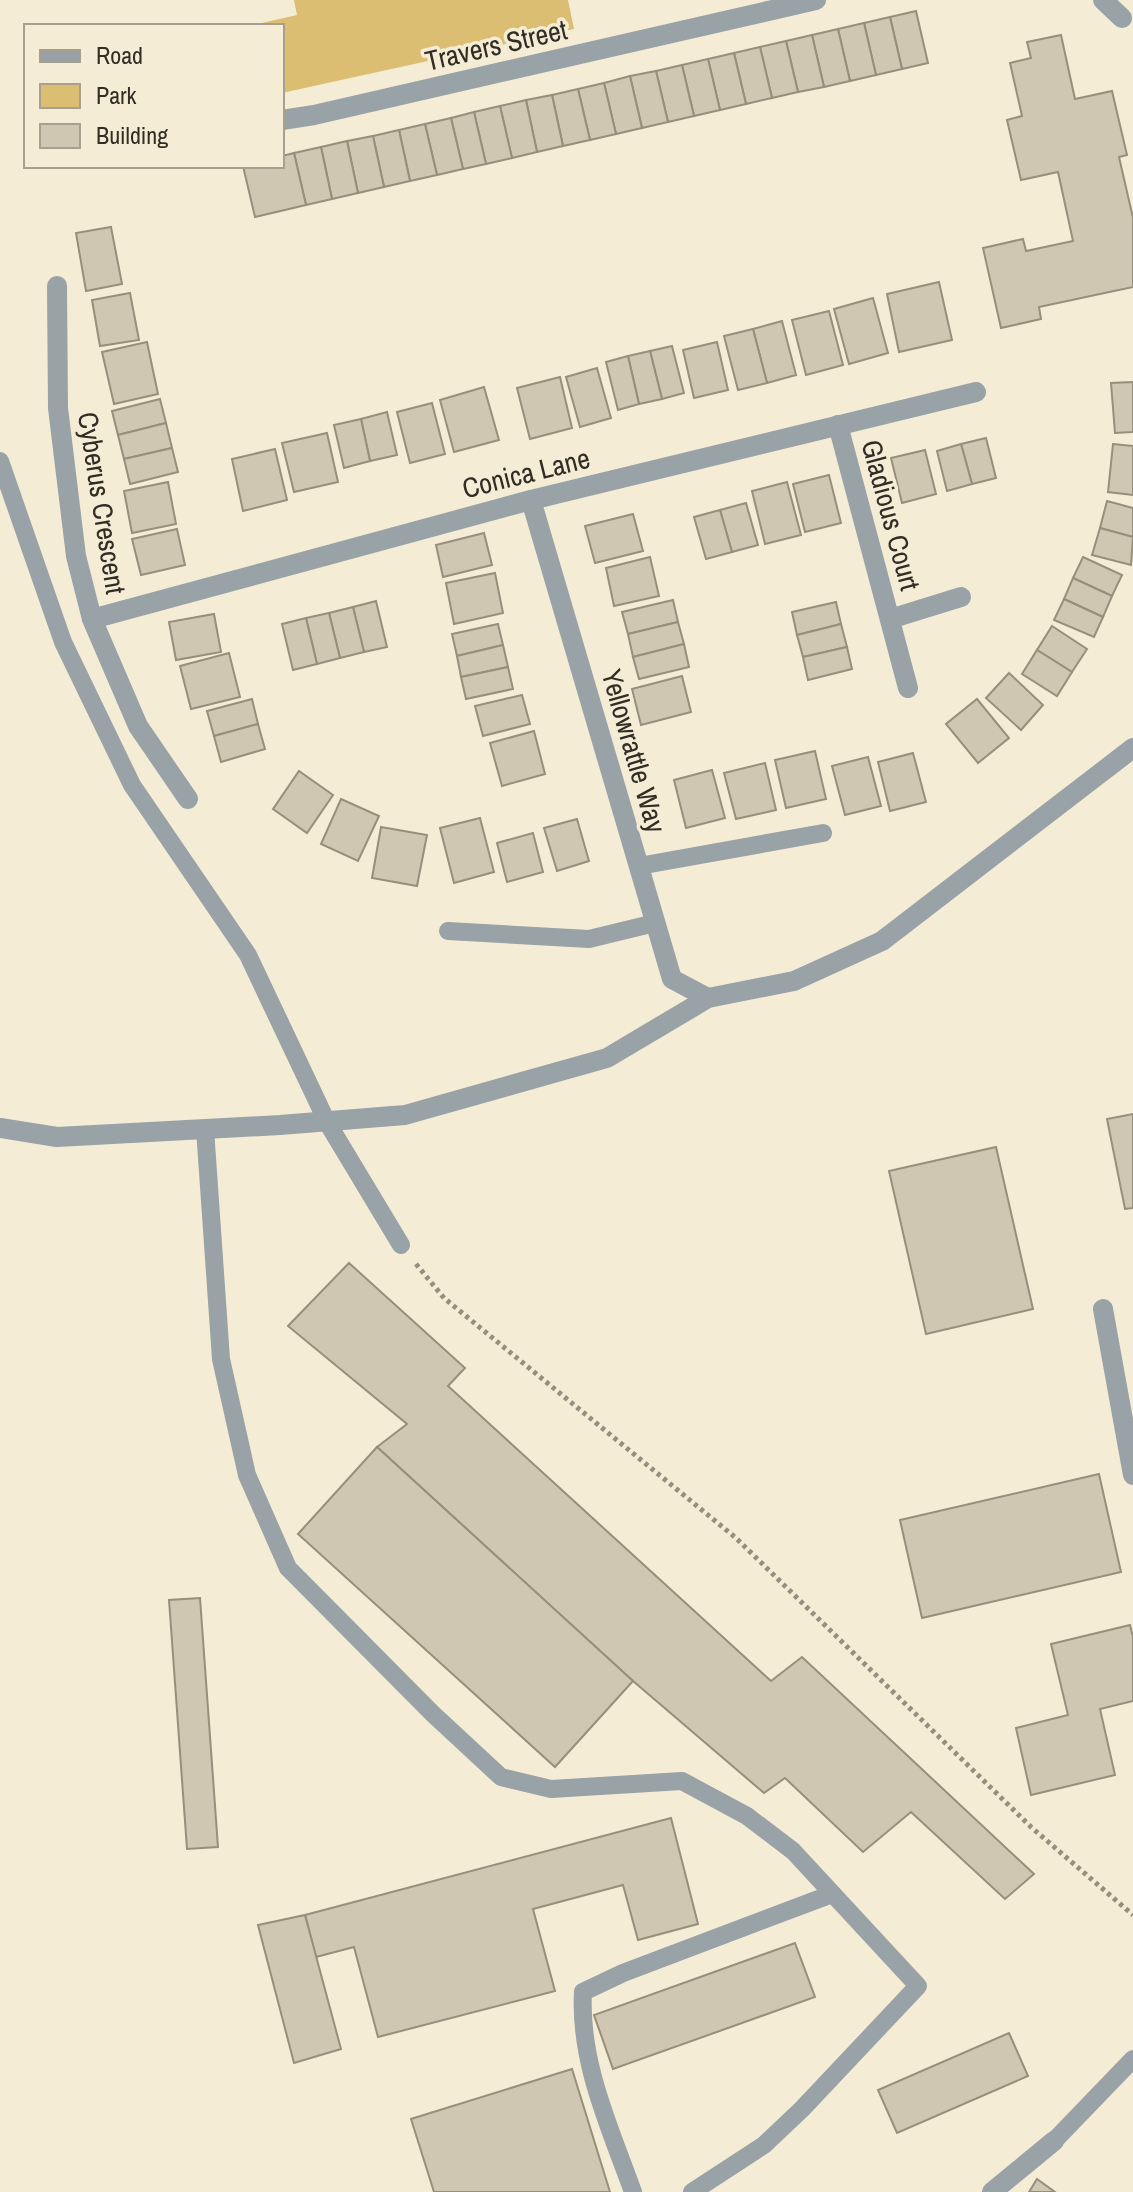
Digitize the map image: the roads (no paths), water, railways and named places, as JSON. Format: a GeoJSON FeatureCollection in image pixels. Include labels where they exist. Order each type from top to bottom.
{"type":"FeatureCollection","features":[{"type":"Feature","properties":{"kind":"street","name":"Travers Street"},"geometry":{"type":"LineString","coordinates":[[284,120],[329,112],[816,0]]}},
{"type":"Feature","properties":{"kind":"street"},"geometry":{"type":"LineString","coordinates":[[1103,0],[1122,18]]}},
{"type":"Feature","properties":{"kind":"street","name":"Cyberus Crescent"},"geometry":{"type":"LineString","coordinates":[[57,286],[58,408],[76,556],[92,619],[138,726],[188,799]]}},
{"type":"Feature","properties":{"kind":"street","name":"Conica Lane"},"geometry":{"type":"LineString","coordinates":[[92,619],[531,500],[976,392]]}},
{"type":"Feature","properties":{"kind":"street","name":"Gladious Court"},"geometry":{"type":"LineString","coordinates":[[838,425],[908,688]]}},
{"type":"Feature","properties":{"kind":"street","name":"Yellowrattle Way"},"geometry":{"type":"LineString","coordinates":[[531,500],[672,979],[708,998]]}},
{"type":"Feature","properties":{"kind":"street","name":"Gladious Court"},"geometry":{"type":"LineString","coordinates":[[890,619],[961,597]]}},
{"type":"Feature","properties":{"kind":"street"},"geometry":{"type":"LineString","coordinates":[[0,1128],[57,1137],[405,1115],[607,1058],[708,998],[794,981],[882,941],[1133,748]]}},
{"type":"Feature","properties":{"kind":"street"},"geometry":{"type":"LineString","coordinates":[[1103,1309],[1133,1475]]}},
{"type":"Feature","properties":{"kind":"street"},"geometry":{"type":"LineString","coordinates":[[992,2192],[1054,2141]]}},
{"type":"Feature","properties":{"kind":"lane"},"geometry":{"type":"LineString","coordinates":[[0,461],[63,642],[132,785],[248,955],[327,1122],[401,1245]]}},
{"type":"Feature","properties":{"kind":"lane"},"geometry":{"type":"LineString","coordinates":[[639,866],[823,833]]}},
{"type":"Feature","properties":{"kind":"lane"},"geometry":{"type":"LineString","coordinates":[[448,931],[589,939],[655,923]]}},
{"type":"Feature","properties":{"kind":"lane"},"geometry":{"type":"LineString","coordinates":[[205,1129],[221,1359],[247,1475],[288,1568],[433,1714],[501,1777],[551,1789],[682,1781],[747,1816],[793,1851],[918,1986],[764,2145],[692,2192]]}},
{"type":"Feature","properties":{"kind":"lane"},"geometry":{"type":"LineString","coordinates":[[633,2192],[592,2078],[581,2013],[583,1992],[623,1973],[832,1894]]}},
{"type":"Feature","properties":{"kind":"lane"},"geometry":{"type":"LineString","coordinates":[[1054,2141],[1133,2059]]}}]}
